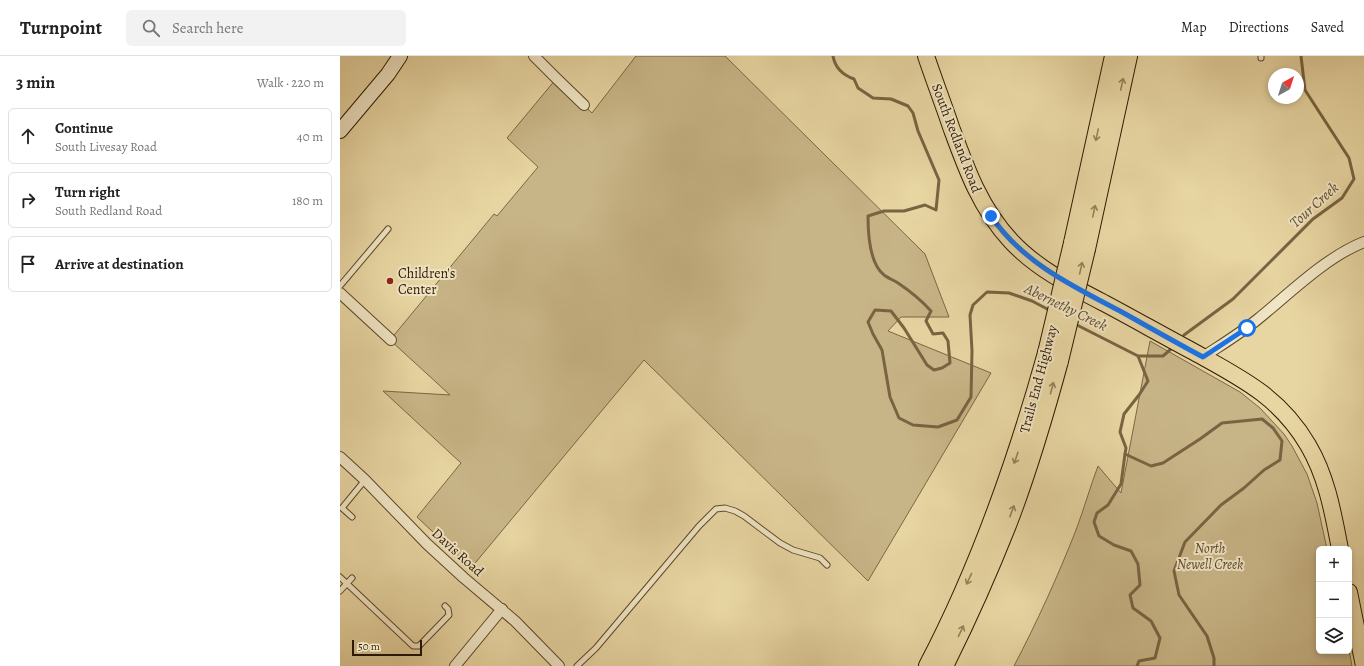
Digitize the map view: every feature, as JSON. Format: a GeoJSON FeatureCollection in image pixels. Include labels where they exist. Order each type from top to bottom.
{"type":"FeatureCollection","features":[{"type":"Feature","properties":{"kind":"highway","name":"Trails End Highway"},"geometry":{"type":"LineString","coordinates":[[1079,246],[1114,56]]}},
{"type":"Feature","properties":{"kind":"highway","name":"Trails End Highway"},"geometry":{"type":"LineString","coordinates":[[944,666],[981,588],[1007,525],[1042,424],[1053,357],[1079,246],[1128,56]]}},
{"type":"Feature","properties":{"kind":"highway","name":"Trails End Highway"},"geometry":{"type":"LineString","coordinates":[[928,666],[972,572],[998,509],[1029,416],[1053,357]]}},
{"type":"Feature","properties":{"kind":"main road","name":"South Redland Road"},"geometry":{"type":"LineString","coordinates":[[926,56],[975,190],[984,206],[1010,240],[1028,257],[1050,273],[1232,372],[1256,388],[1282,410],[1301,434],[1316,459],[1327,488],[1339,546]]}},
{"type":"Feature","properties":{"kind":"main road"},"geometry":{"type":"LineString","coordinates":[[1352,607],[1364,666]]}},
{"type":"Feature","properties":{"kind":"street"},"geometry":{"type":"LineString","coordinates":[[340,131],[388,74],[400,56]]}},
{"type":"Feature","properties":{"kind":"street"},"geometry":{"type":"LineString","coordinates":[[534,56],[584,105]]}},
{"type":"Feature","properties":{"kind":"street"},"geometry":{"type":"LineString","coordinates":[[1203,357],[1256,320],[1330,261],[1348,249],[1364,242]]}},
{"type":"Feature","properties":{"kind":"street"},"geometry":{"type":"LineString","coordinates":[[340,293],[391,340]]}},
{"type":"Feature","properties":{"kind":"street","name":"Davis Road"},"geometry":{"type":"LineString","coordinates":[[340,457],[365,480],[427,544],[464,578],[502,609],[559,666]]}},
{"type":"Feature","properties":{"kind":"street"},"geometry":{"type":"LineString","coordinates":[[455,666],[502,609]]}},
{"type":"Feature","properties":{"kind":"lane"},"geometry":{"type":"LineString","coordinates":[[340,286],[388,229]]}},
{"type":"Feature","properties":{"kind":"lane"},"geometry":{"type":"LineString","coordinates":[[352,517],[342,508],[365,480]]}},
{"type":"Feature","properties":{"kind":"lane"},"geometry":{"type":"LineString","coordinates":[[577,666],[596,648],[698,526],[716,509],[725,508],[735,511],[780,543],[793,550],[820,558],[827,565]]}},
{"type":"Feature","properties":{"kind":"lane"},"geometry":{"type":"LineString","coordinates":[[340,577],[413,646],[419,646],[448,615],[448,609],[445,606]]}},
{"type":"Feature","properties":{"kind":"lane"},"geometry":{"type":"LineString","coordinates":[[340,591],[352,578]]}},
{"type":"Feature","properties":{"kind":"green space"},"geometry":{"type":"Polygon","coordinates":[[[636,56],[725,56],[925,254],[949,317],[901,317],[888,331],[991,373],[868,581],[644,360],[471,568],[417,517],[461,463],[383,391],[450,395],[390,340],[494,214],[497,216],[538,167],[507,138],[556,79],[592,113],[636,56]]]}},
{"type":"Feature","properties":{"kind":"green space","name":"North Newell Creek"},"geometry":{"type":"Polygon","coordinates":[[[1150,341],[1240,392],[1260,408],[1284,434],[1292,446],[1307,474],[1317,503],[1326,546],[1316,546],[1316,654],[1350,654],[1352,666],[1014,666],[1039,616],[1062,564],[1079,522],[1098,466],[1121,493],[1150,341]]]}},
{"type":"Feature","properties":{"kind":"waterway","name":"Abernethy Creek"},"geometry":{"type":"LineString","coordinates":[[833,56],[838,67],[843,73],[854,79],[858,88],[873,98],[891,99],[908,106],[913,113],[918,131],[939,180],[936,210],[925,205],[904,211],[884,211],[868,216],[871,248],[879,270],[884,275],[911,292],[931,311],[926,321],[933,334],[943,333],[948,341],[950,363],[942,368],[934,370],[927,365],[904,328],[891,311],[875,310],[868,322],[882,350],[890,397],[899,418],[913,425],[938,427],[957,420],[971,397],[972,351],[970,315],[973,305],[987,292],[1009,293],[1032,301],[1051,311]]}},
{"type":"Feature","properties":{"kind":"waterway","name":"Tour Creek"},"geometry":{"type":"LineString","coordinates":[[1184,335],[1233,299],[1313,219],[1342,198],[1354,179],[1349,158],[1305,90],[1301,56]]}},
{"type":"Feature","properties":{"kind":"waterway","name":"Abernethy Creek"},"geometry":{"type":"LineString","coordinates":[[1073,323],[1138,356],[1148,381],[1124,414],[1120,432],[1126,448],[1125,454],[1151,466],[1163,463],[1222,423],[1262,419],[1273,428],[1282,441],[1280,460],[1264,470],[1244,488],[1221,505],[1185,542],[1174,571],[1179,595],[1207,636],[1214,658],[1214,666]]}},
{"type":"Feature","properties":{"kind":"waterway","name":"Tour Creek"},"geometry":{"type":"LineString","coordinates":[[1138,356],[1163,356],[1171,349]]}},
{"type":"Feature","properties":{"kind":"waterway"},"geometry":{"type":"LineString","coordinates":[[1125,454],[1121,484],[1108,505],[1097,513],[1094,522],[1099,536],[1114,545],[1131,551],[1138,564],[1140,585],[1130,595],[1133,608],[1151,621],[1160,638],[1155,658],[1139,661],[1137,666]]}},
{"type":"Feature","properties":{"kind":"place","name":"Children's Center"},"geometry":{"type":"Point","coordinates":[390,281]}},
{"type":"Feature","properties":{"kind":"route"},"geometry":{"type":"LineString","coordinates":[[991,216],[1016,247],[1041,267],[1203,357],[1247,328]]}}]}
